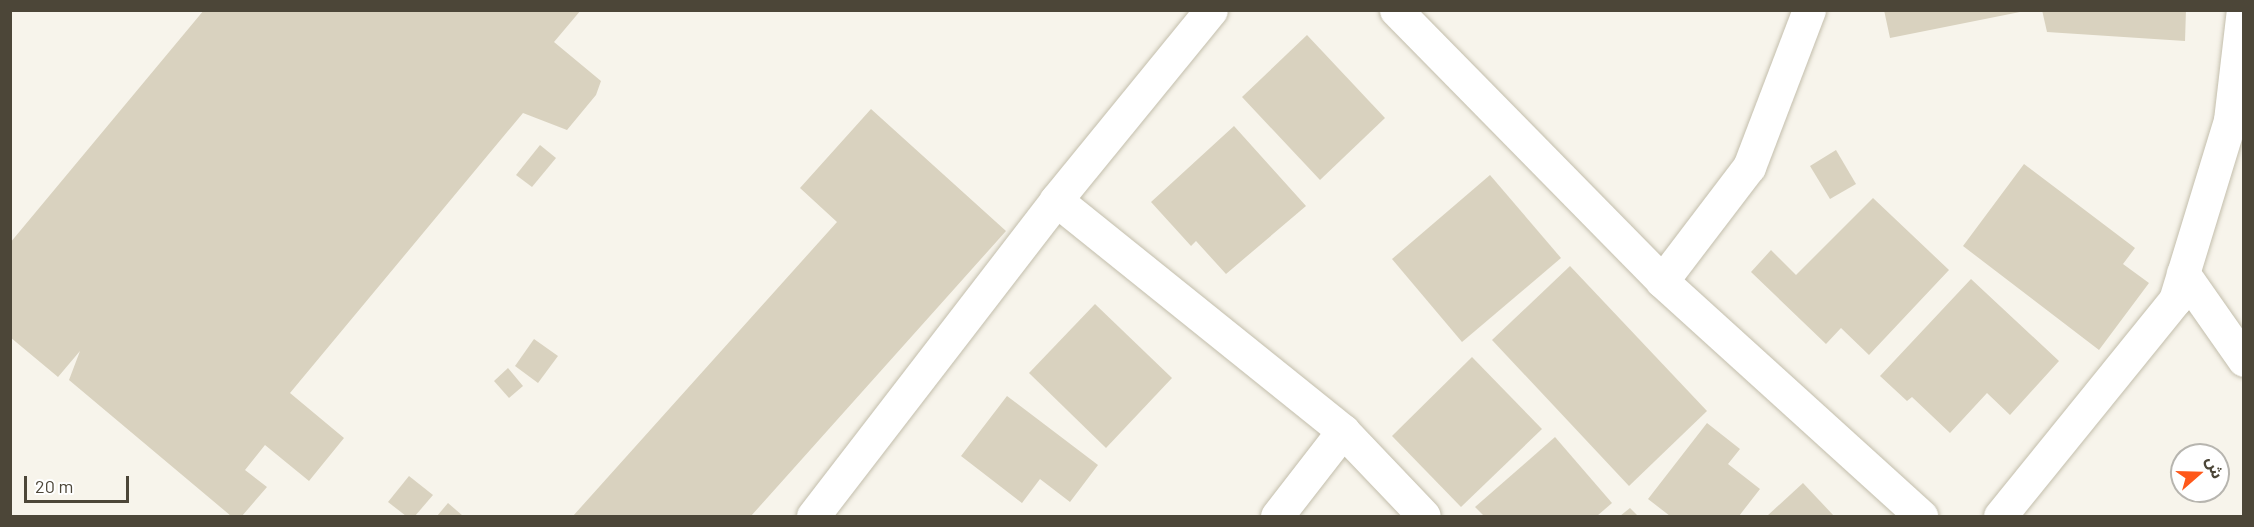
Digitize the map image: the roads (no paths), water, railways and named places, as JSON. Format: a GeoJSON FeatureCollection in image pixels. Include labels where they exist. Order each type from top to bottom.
{"type":"FeatureCollection","features":[{"type":"Feature","properties":{"kind":"street"},"geometry":{"type":"LineString","coordinates":[[813,516],[1056,200],[1211,10]]}},
{"type":"Feature","properties":{"kind":"street"},"geometry":{"type":"LineString","coordinates":[[1396,10],[1662,281],[1921,516]]}},
{"type":"Feature","properties":{"kind":"street"},"geometry":{"type":"LineString","coordinates":[[1662,281],[1749,166],[1809,10]]}},
{"type":"Feature","properties":{"kind":"street"},"geometry":{"type":"LineString","coordinates":[[2000,516],[2175,300],[2230,120],[2242,29]]}},
{"type":"Feature","properties":{"kind":"street"},"geometry":{"type":"LineString","coordinates":[[1056,200],[1343,431],[1424,516]]}},
{"type":"Feature","properties":{"kind":"street"},"geometry":{"type":"LineString","coordinates":[[2184,273],[2244,360]]}},
{"type":"Feature","properties":{"kind":"street"},"geometry":{"type":"LineString","coordinates":[[1276,516],[1343,431]]}}]}
